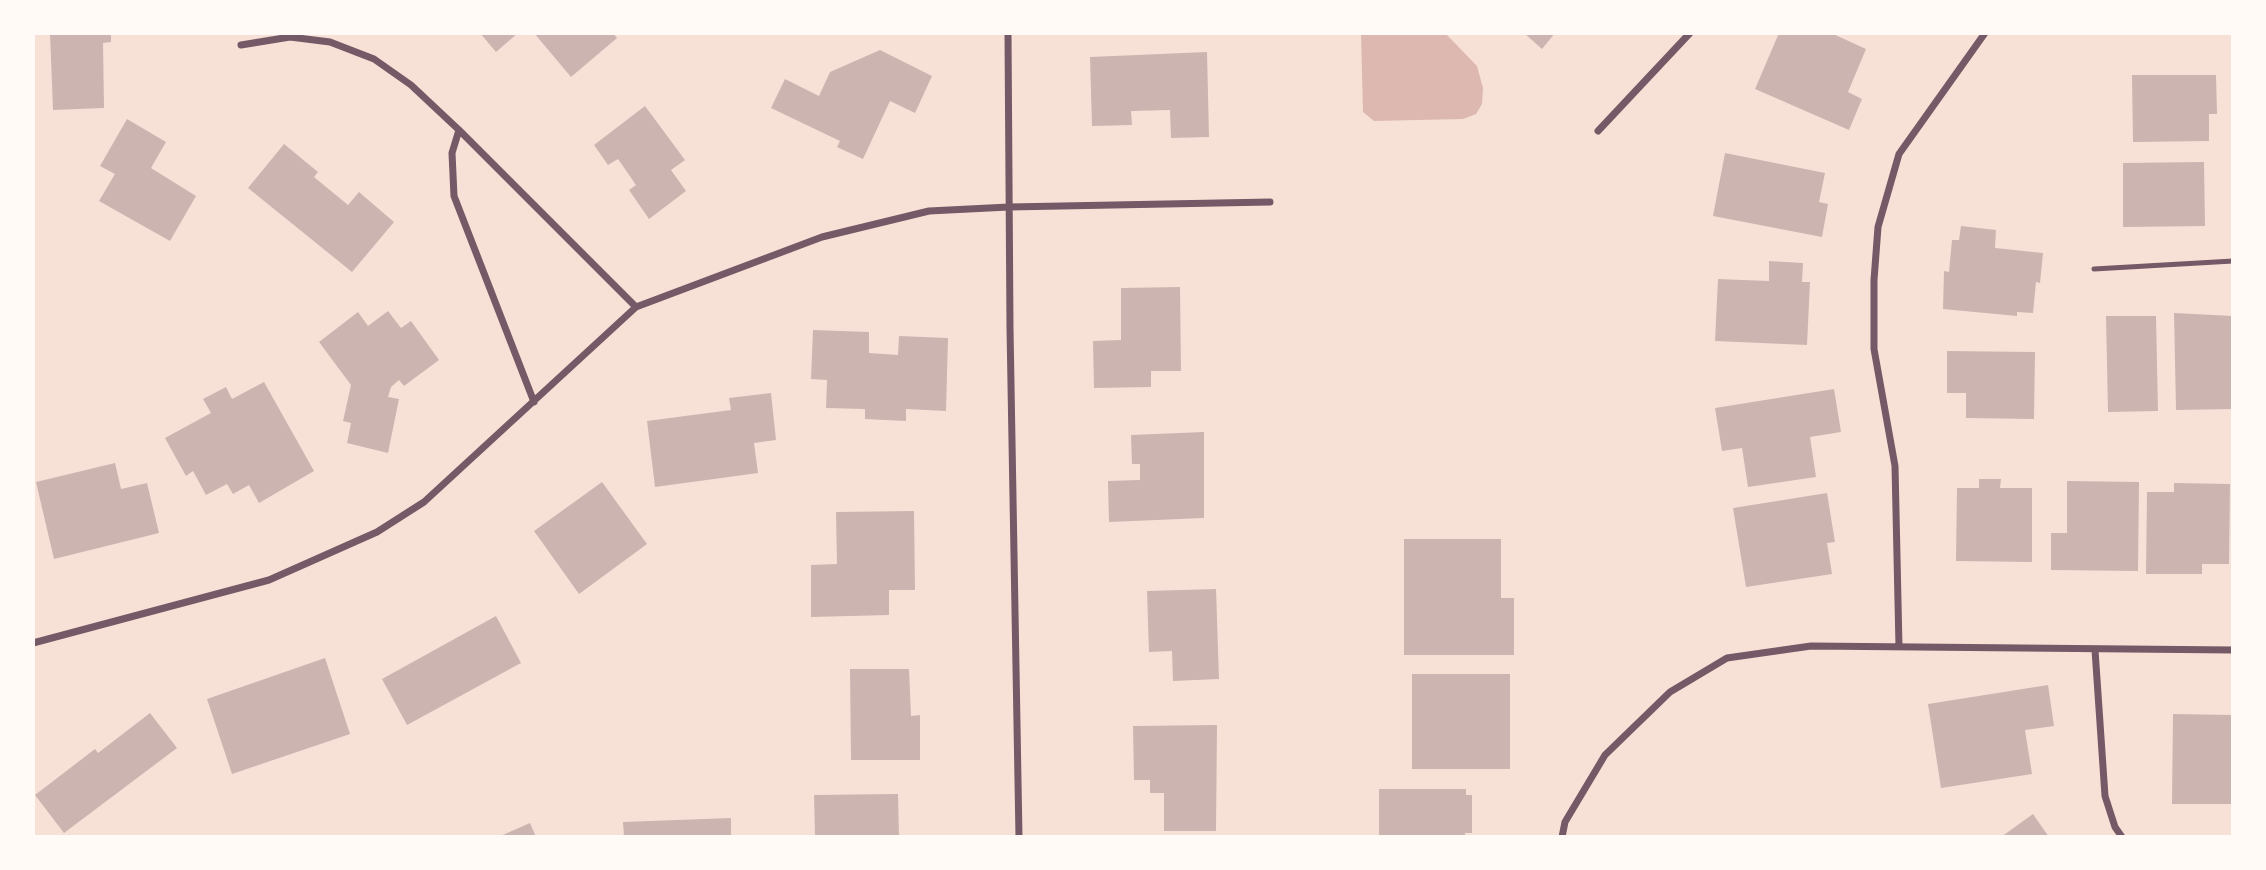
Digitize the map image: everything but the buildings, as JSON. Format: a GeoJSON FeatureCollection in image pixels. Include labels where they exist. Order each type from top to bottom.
{"type":"FeatureCollection","features":[{"type":"Feature","properties":{"kind":"street"},"geometry":{"type":"LineString","coordinates":[[1008,33],[1019,837]]}},
{"type":"Feature","properties":{"kind":"street"},"geometry":{"type":"LineString","coordinates":[[1598,131],[1690,33]]}},
{"type":"Feature","properties":{"kind":"street"},"geometry":{"type":"LineString","coordinates":[[1899,647],[1895,467],[1874,349],[1874,280],[1878,227],[1899,154],[1985,33]]}},
{"type":"Feature","properties":{"kind":"street"},"geometry":{"type":"LineString","coordinates":[[240,46],[290,37],[330,42],[374,59],[411,85],[459,130],[636,306]]}},
{"type":"Feature","properties":{"kind":"street"},"geometry":{"type":"LineString","coordinates":[[459,130],[452,153],[454,196],[534,402]]}},
{"type":"Feature","properties":{"kind":"street"},"geometry":{"type":"LineString","coordinates":[[33,643],[269,580],[377,532],[424,502],[636,306],[822,237],[929,211],[1270,202]]}},
{"type":"Feature","properties":{"kind":"street"},"geometry":{"type":"LineString","coordinates":[[1562,837],[1565,822],[1605,755],[1670,692],[1727,658],[1811,646],[2233,650]]}},
{"type":"Feature","properties":{"kind":"street"},"geometry":{"type":"LineString","coordinates":[[2095,650],[2105,796],[2115,827],[2122,837]]}},
{"type":"Feature","properties":{"kind":"lane"},"geometry":{"type":"LineString","coordinates":[[2094,269],[2233,261]]}},
{"type":"Feature","properties":{"kind":"shaded area"},"geometry":{"type":"Polygon","coordinates":[[[1361,33],[1445,33],[1477,66],[1483,88],[1482,104],[1476,114],[1463,119],[1374,121],[1363,112],[1361,33]]]}}]}
